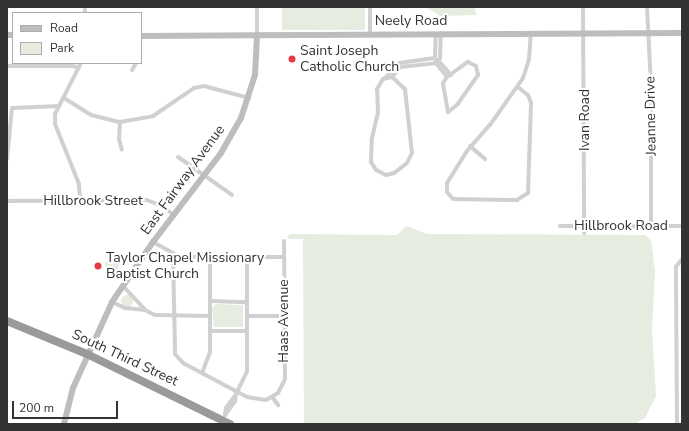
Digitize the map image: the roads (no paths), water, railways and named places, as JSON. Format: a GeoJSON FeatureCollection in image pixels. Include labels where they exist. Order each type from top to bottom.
{"type":"FeatureCollection","features":[{"type":"Feature","properties":{"kind":"highway","name":"South Third Street"},"geometry":{"type":"LineString","coordinates":[[7,321],[89,355],[226,420]]}},
{"type":"Feature","properties":{"kind":"street","name":"East Fairway Avenue"},"geometry":{"type":"LineString","coordinates":[[64,424],[72,393],[112,302],[153,242],[203,177],[234,131],[249,98],[257,63],[257,7]]}},
{"type":"Feature","properties":{"kind":"street"},"geometry":{"type":"LineString","coordinates":[[370,7],[370,33]]}},
{"type":"Feature","properties":{"kind":"street","name":"Ivan Road"},"geometry":{"type":"LineString","coordinates":[[583,7],[584,233]]}},
{"type":"Feature","properties":{"kind":"street","name":"Jeanne Drive"},"geometry":{"type":"LineString","coordinates":[[648,7],[651,86],[650,226]]}},
{"type":"Feature","properties":{"kind":"street","name":"Neely Road"},"geometry":{"type":"LineString","coordinates":[[142,36],[370,33],[682,34]]}},
{"type":"Feature","properties":{"kind":"street"},"geometry":{"type":"LineString","coordinates":[[436,60],[438,51],[438,33]]}},
{"type":"Feature","properties":{"kind":"street"},"geometry":{"type":"LineString","coordinates":[[518,87],[528,95],[531,103],[530,186],[524,198],[514,200],[456,200],[450,197],[447,184],[470,146],[490,125],[518,87],[528,65],[530,33]]}},
{"type":"Feature","properties":{"kind":"street"},"geometry":{"type":"LineString","coordinates":[[386,77],[392,77],[405,89],[412,153],[407,164],[388,175],[374,168],[371,162],[371,147],[378,112],[377,88],[396,64],[436,60]]}},
{"type":"Feature","properties":{"kind":"street"},"geometry":{"type":"LineString","coordinates":[[436,60],[449,76]]}},
{"type":"Feature","properties":{"kind":"street"},"geometry":{"type":"LineString","coordinates":[[392,77],[400,67],[420,62]]}},
{"type":"Feature","properties":{"kind":"street"},"geometry":{"type":"LineString","coordinates":[[468,62],[476,66],[479,70],[458,104],[449,112],[443,90],[449,76],[468,62]]}},
{"type":"Feature","properties":{"kind":"street"},"geometry":{"type":"LineString","coordinates":[[80,200],[79,184],[55,124],[60,106],[81,64]]}},
{"type":"Feature","properties":{"kind":"street"},"geometry":{"type":"LineString","coordinates":[[132,70],[135,64]]}},
{"type":"Feature","properties":{"kind":"street"},"geometry":{"type":"LineString","coordinates":[[7,66],[73,66],[80,68]]}},
{"type":"Feature","properties":{"kind":"street"},"geometry":{"type":"LineString","coordinates":[[64,98],[91,115],[120,122],[153,116],[194,88],[204,86],[249,98]]}},
{"type":"Feature","properties":{"kind":"street"},"geometry":{"type":"LineString","coordinates":[[7,159],[12,108],[60,106]]}},
{"type":"Feature","properties":{"kind":"street"},"geometry":{"type":"LineString","coordinates":[[120,122],[119,139],[122,150]]}},
{"type":"Feature","properties":{"kind":"street"},"geometry":{"type":"LineString","coordinates":[[470,146],[485,159]]}},
{"type":"Feature","properties":{"kind":"street"},"geometry":{"type":"LineString","coordinates":[[178,157],[203,177],[232,195]]}},
{"type":"Feature","properties":{"kind":"street","name":"Hillbrook Street"},"geometry":{"type":"LineString","coordinates":[[7,201],[147,200],[162,206],[174,215]]}},
{"type":"Feature","properties":{"kind":"street","name":"Hillbrook Road"},"geometry":{"type":"LineString","coordinates":[[560,226],[681,226]]}},
{"type":"Feature","properties":{"kind":"street","name":"Haas Avenue"},"geometry":{"type":"LineString","coordinates":[[273,398],[284,379],[284,241]]}},
{"type":"Feature","properties":{"kind":"street"},"geometry":{"type":"LineString","coordinates":[[153,242],[173,255],[210,257],[284,257]]}},
{"type":"Feature","properties":{"kind":"street"},"geometry":{"type":"LineString","coordinates":[[173,255],[173,316],[175,354],[183,363],[237,393],[256,400],[273,398],[278,406]]}},
{"type":"Feature","properties":{"kind":"street"},"geometry":{"type":"LineString","coordinates":[[202,373],[210,354],[210,257]]}},
{"type":"Feature","properties":{"kind":"street"},"geometry":{"type":"LineString","coordinates":[[226,420],[226,408],[237,393],[247,371],[247,257]]}},
{"type":"Feature","properties":{"kind":"street"},"geometry":{"type":"LineString","coordinates":[[677,424],[676,267],[680,261]]}},
{"type":"Feature","properties":{"kind":"street"},"geometry":{"type":"LineString","coordinates":[[123,286],[145,310]]}},
{"type":"Feature","properties":{"kind":"street"},"geometry":{"type":"LineString","coordinates":[[132,308],[136,300]]}},
{"type":"Feature","properties":{"kind":"street"},"geometry":{"type":"LineString","coordinates":[[112,302],[145,310],[157,316],[210,316]]}},
{"type":"Feature","properties":{"kind":"street"},"geometry":{"type":"LineString","coordinates":[[210,302],[247,302]]}},
{"type":"Feature","properties":{"kind":"street"},"geometry":{"type":"LineString","coordinates":[[247,316],[284,316]]}},
{"type":"Feature","properties":{"kind":"street"},"geometry":{"type":"LineString","coordinates":[[210,331],[247,331]]}},
{"type":"Feature","properties":{"kind":"place","name":"Saint Joseph Catholic Church"},"geometry":{"type":"Point","coordinates":[292,59]}},
{"type":"Feature","properties":{"kind":"place","name":"Taylor Chapel Missionary Baptist Church"},"geometry":{"type":"Point","coordinates":[98,266]}}]}
